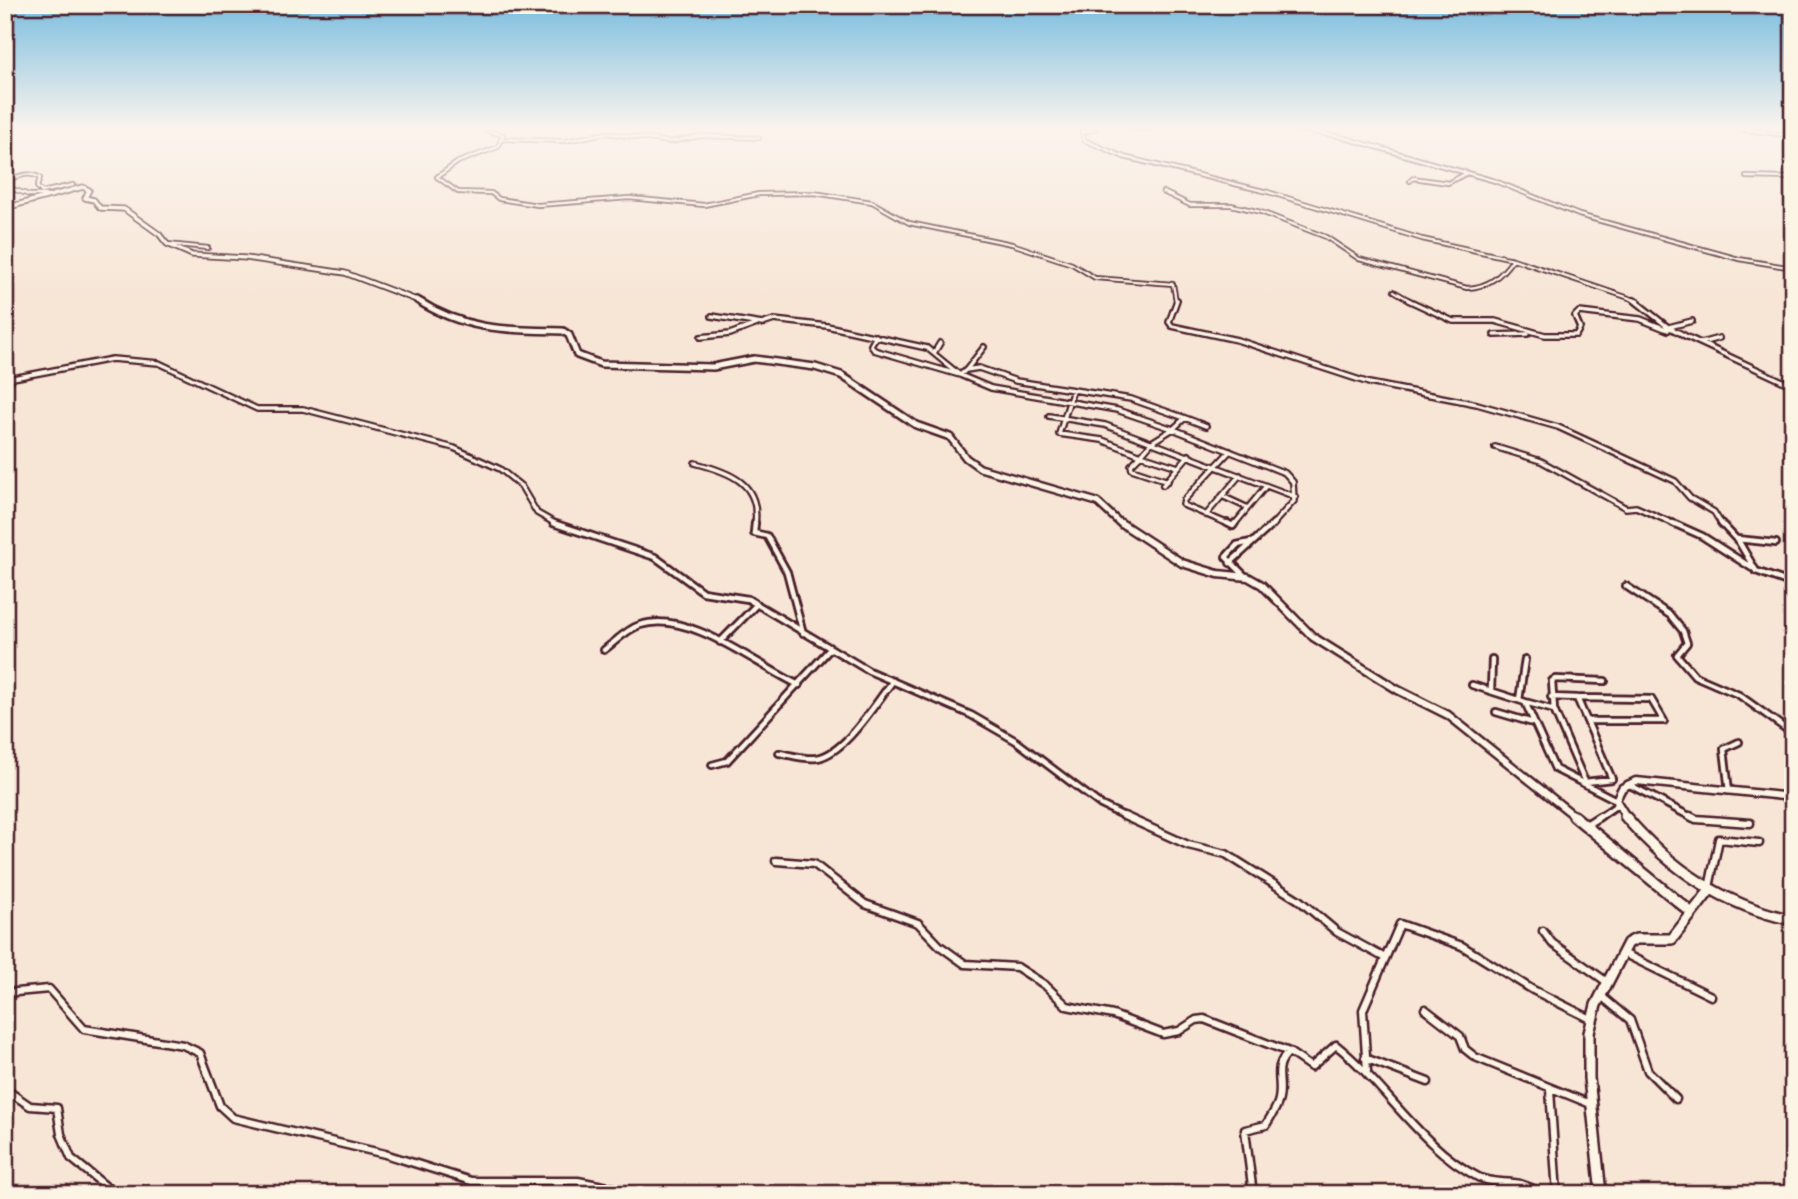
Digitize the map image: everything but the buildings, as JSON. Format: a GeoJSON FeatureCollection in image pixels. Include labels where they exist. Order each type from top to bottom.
{"type":"FeatureCollection","features":[{"type":"Feature","properties":{"kind":"street"},"geometry":{"type":"LineString","coordinates":[[38,185],[42,192],[73,186],[88,187],[85,198],[94,200],[100,208],[124,209],[134,219],[164,236],[167,244],[192,255],[246,258],[345,273],[414,298],[437,313],[484,329],[563,331],[569,335],[577,355],[596,364],[708,367],[754,359],[815,367],[841,375],[885,407],[916,425],[950,437],[958,451],[975,466],[1101,504],[1129,531],[1182,563],[1218,574],[1248,577]]}},
{"type":"Feature","properties":{"kind":"street"},"geometry":{"type":"LineString","coordinates":[[447,185],[458,192],[491,193],[499,199],[538,205],[629,198],[704,205],[759,194],[809,192],[877,204],[909,223],[1012,244],[1072,264],[1096,278],[1173,284],[1177,293],[1175,311],[1169,323],[1172,326],[1237,340],[1369,383],[1477,404],[1558,427],[1607,452],[1672,479],[1690,498],[1713,510],[1727,533],[1737,539],[1776,543]]}},
{"type":"Feature","properties":{"kind":"street"},"geometry":{"type":"LineString","coordinates":[[1239,185],[1422,239],[1513,260],[1627,297],[1643,304],[1668,327],[1758,366],[1793,386]]}},
{"type":"Feature","properties":{"kind":"street"},"geometry":{"type":"LineString","coordinates":[[1505,185],[1517,192],[1583,216],[1739,259],[1793,268]]}},
{"type":"Feature","properties":{"kind":"street"},"geometry":{"type":"LineString","coordinates":[[5,208],[33,203],[73,186]]}},
{"type":"Feature","properties":{"kind":"street"},"geometry":{"type":"LineString","coordinates":[[13,188],[29,195],[53,195]]}},
{"type":"Feature","properties":{"kind":"street"},"geometry":{"type":"LineString","coordinates":[[1163,192],[1190,205],[1231,205],[1261,212],[1326,237],[1359,259],[1467,288],[1485,286],[1503,274],[1513,260]]}},
{"type":"Feature","properties":{"kind":"street"},"geometry":{"type":"LineString","coordinates":[[167,244],[185,248],[208,248]]}},
{"type":"Feature","properties":{"kind":"street"},"geometry":{"type":"LineString","coordinates":[[1394,291],[1425,311],[1449,320],[1466,324],[1496,321],[1547,336]]}},
{"type":"Feature","properties":{"kind":"street"},"geometry":{"type":"LineString","coordinates":[[1494,335],[1515,332],[1547,336],[1577,334],[1580,328],[1575,316],[1579,312],[1642,319],[1684,335]]}},
{"type":"Feature","properties":{"kind":"street"},"geometry":{"type":"LineString","coordinates":[[712,316],[757,323]]}},
{"type":"Feature","properties":{"kind":"street"},"geometry":{"type":"LineString","coordinates":[[701,337],[742,331],[757,323],[773,320],[803,323],[927,348],[960,375]]}},
{"type":"Feature","properties":{"kind":"street"},"geometry":{"type":"LineString","coordinates":[[1668,327],[1692,321]]}},
{"type":"Feature","properties":{"kind":"street"},"geometry":{"type":"LineString","coordinates":[[876,337],[871,345],[874,350],[960,375],[1005,392],[1117,410],[1285,473],[1296,485],[1296,497],[1268,530],[1230,563]]}},
{"type":"Feature","properties":{"kind":"street"},"geometry":{"type":"LineString","coordinates":[[1700,343],[1719,338]]}},
{"type":"Feature","properties":{"kind":"street"},"geometry":{"type":"LineString","coordinates":[[934,353],[940,343]]}},
{"type":"Feature","properties":{"kind":"street"},"geometry":{"type":"LineString","coordinates":[[960,375],[984,347]]}},
{"type":"Feature","properties":{"kind":"street"},"geometry":{"type":"LineString","coordinates":[[5,387],[13,378],[25,375],[112,359],[132,358],[159,363],[257,409],[303,409],[364,427],[397,431],[431,440],[500,469],[521,486],[537,513],[549,522],[655,557],[703,592],[738,597],[757,604],[830,649],[990,726],[1118,814],[1188,845],[1226,854],[1290,894],[1337,932],[1385,958]]}},
{"type":"Feature","properties":{"kind":"street"},"geometry":{"type":"LineString","coordinates":[[919,362],[938,358]]}},
{"type":"Feature","properties":{"kind":"street"},"geometry":{"type":"LineString","coordinates":[[966,370],[979,368],[1016,381],[1131,399],[1206,426]]}},
{"type":"Feature","properties":{"kind":"street"},"geometry":{"type":"LineString","coordinates":[[1073,390],[1059,434],[1102,440],[1178,467]]}},
{"type":"Feature","properties":{"kind":"street"},"geometry":{"type":"LineString","coordinates":[[1049,416],[1105,425],[1296,497]]}},
{"type":"Feature","properties":{"kind":"street"},"geometry":{"type":"LineString","coordinates":[[1168,481],[1132,469],[1131,465],[1152,442],[1185,418]]}},
{"type":"Feature","properties":{"kind":"street"},"geometry":{"type":"LineString","coordinates":[[1495,447],[1541,461],[1626,509],[1636,507],[1699,535],[1756,571],[1793,584]]}},
{"type":"Feature","properties":{"kind":"street"},"geometry":{"type":"LineString","coordinates":[[1230,451],[1182,502],[1186,507],[1231,526],[1266,486]]}},
{"type":"Feature","properties":{"kind":"street"},"geometry":{"type":"LineString","coordinates":[[1163,485],[1189,455]]}},
{"type":"Feature","properties":{"kind":"street"},"geometry":{"type":"LineString","coordinates":[[695,463],[736,474],[746,484],[757,519],[754,533],[767,536],[787,572],[803,634]]}},
{"type":"Feature","properties":{"kind":"street"},"geometry":{"type":"LineString","coordinates":[[1206,515],[1240,475]]}},
{"type":"Feature","properties":{"kind":"street"},"geometry":{"type":"LineString","coordinates":[[1222,496],[1248,508]]}},
{"type":"Feature","properties":{"kind":"street"},"geometry":{"type":"LineString","coordinates":[[1737,539],[1756,571]]}},
{"type":"Feature","properties":{"kind":"street"},"geometry":{"type":"LineString","coordinates":[[1252,542],[1237,545],[1226,557],[1230,563],[1270,592],[1313,637],[1398,690],[1448,715],[1692,913]]}},
{"type":"Feature","properties":{"kind":"street"},"geometry":{"type":"LineString","coordinates":[[1626,586],[1639,598],[1665,610],[1686,637],[1687,643],[1677,655],[1681,667],[1692,675],[1739,695],[1793,734]]}},
{"type":"Feature","properties":{"kind":"street"},"geometry":{"type":"LineString","coordinates":[[720,642],[757,604]]}},
{"type":"Feature","properties":{"kind":"street"},"geometry":{"type":"LineString","coordinates":[[604,650],[639,625],[676,623],[720,642],[770,673],[799,685]]}},
{"type":"Feature","properties":{"kind":"street"},"geometry":{"type":"LineString","coordinates":[[712,765],[727,761],[744,739],[799,685],[830,649]]}},
{"type":"Feature","properties":{"kind":"street"},"geometry":{"type":"LineString","coordinates":[[1491,691],[1492,659]]}},
{"type":"Feature","properties":{"kind":"street"},"geometry":{"type":"LineString","coordinates":[[1525,659],[1522,701],[1555,769],[1586,782],[1617,802],[1657,851],[1709,890],[1768,916],[1793,920]]}},
{"type":"Feature","properties":{"kind":"street"},"geometry":{"type":"LineString","coordinates":[[779,753],[814,758],[829,753],[854,732],[870,706],[893,681]]}},
{"type":"Feature","properties":{"kind":"street"},"geometry":{"type":"LineString","coordinates":[[1586,782],[1553,710],[1552,681],[1605,681]]}},
{"type":"Feature","properties":{"kind":"street"},"geometry":{"type":"LineString","coordinates":[[1472,685],[1553,710]]}},
{"type":"Feature","properties":{"kind":"street"},"geometry":{"type":"LineString","coordinates":[[1551,697],[1651,699],[1664,722],[1587,721]]}},
{"type":"Feature","properties":{"kind":"street"},"geometry":{"type":"LineString","coordinates":[[1577,698],[1612,779],[1586,782]]}},
{"type":"Feature","properties":{"kind":"street"},"geometry":{"type":"LineString","coordinates":[[1496,712],[1534,724]]}},
{"type":"Feature","properties":{"kind":"street"},"geometry":{"type":"LineString","coordinates":[[1729,792],[1724,749],[1739,742]]}},
{"type":"Feature","properties":{"kind":"street"},"geometry":{"type":"LineString","coordinates":[[1627,784],[1653,782],[1793,797]]}},
{"type":"Feature","properties":{"kind":"street"},"geometry":{"type":"LineString","coordinates":[[1586,825],[1617,802],[1627,784]]}},
{"type":"Feature","properties":{"kind":"street"},"geometry":{"type":"LineString","coordinates":[[1627,784],[1696,819],[1750,823]]}},
{"type":"Feature","properties":{"kind":"street"},"geometry":{"type":"LineString","coordinates":[[1601,1194],[1588,1057],[1591,1019],[1600,995],[1625,954],[1628,943],[1633,939],[1672,939],[1685,926],[1709,890],[1719,839],[1759,843]]}},
{"type":"Feature","properties":{"kind":"street"},"geometry":{"type":"LineString","coordinates":[[776,862],[814,864],[824,869],[865,904],[918,923],[940,946],[965,964],[1017,967],[1045,985],[1067,1006],[1113,1016],[1163,1034],[1178,1031],[1196,1020],[1204,1019],[1289,1052],[1312,1067],[1336,1045],[1368,1074],[1445,1154],[1475,1176],[1488,1182],[1518,1184],[1545,1194]]}},
{"type":"Feature","properties":{"kind":"street"},"geometry":{"type":"LineString","coordinates":[[1368,1074],[1363,1010],[1400,925],[1404,924],[1462,946],[1533,990],[1591,1019]]}},
{"type":"Feature","properties":{"kind":"street"},"geometry":{"type":"LineString","coordinates":[[1543,931],[1552,943],[1608,983]]}},
{"type":"Feature","properties":{"kind":"street"},"geometry":{"type":"LineString","coordinates":[[1625,954],[1711,996]]}},
{"type":"Feature","properties":{"kind":"street"},"geometry":{"type":"LineString","coordinates":[[5,993],[49,989],[84,1029],[183,1045],[200,1053],[220,1106],[233,1118],[385,1154],[471,1181],[578,1181],[643,1194]]}},
{"type":"Feature","properties":{"kind":"street"},"geometry":{"type":"LineString","coordinates":[[1600,995],[1630,1020],[1648,1072],[1676,1099]]}},
{"type":"Feature","properties":{"kind":"street"},"geometry":{"type":"LineString","coordinates":[[1425,1009],[1460,1036],[1469,1053],[1593,1106]]}},
{"type":"Feature","properties":{"kind":"street"},"geometry":{"type":"LineString","coordinates":[[1254,1194],[1245,1130],[1266,1125],[1279,1099],[1275,1078],[1279,1063],[1289,1052]]}},
{"type":"Feature","properties":{"kind":"street"},"geometry":{"type":"LineString","coordinates":[[1365,1058],[1428,1082]]}},
{"type":"Feature","properties":{"kind":"street"},"geometry":{"type":"LineString","coordinates":[[1550,1089],[1557,1194]]}},
{"type":"Feature","properties":{"kind":"street"},"geometry":{"type":"LineString","coordinates":[[8,1091],[23,1106],[37,1109],[57,1108],[61,1131],[71,1158],[103,1179],[109,1191],[115,1194]]}}]}
